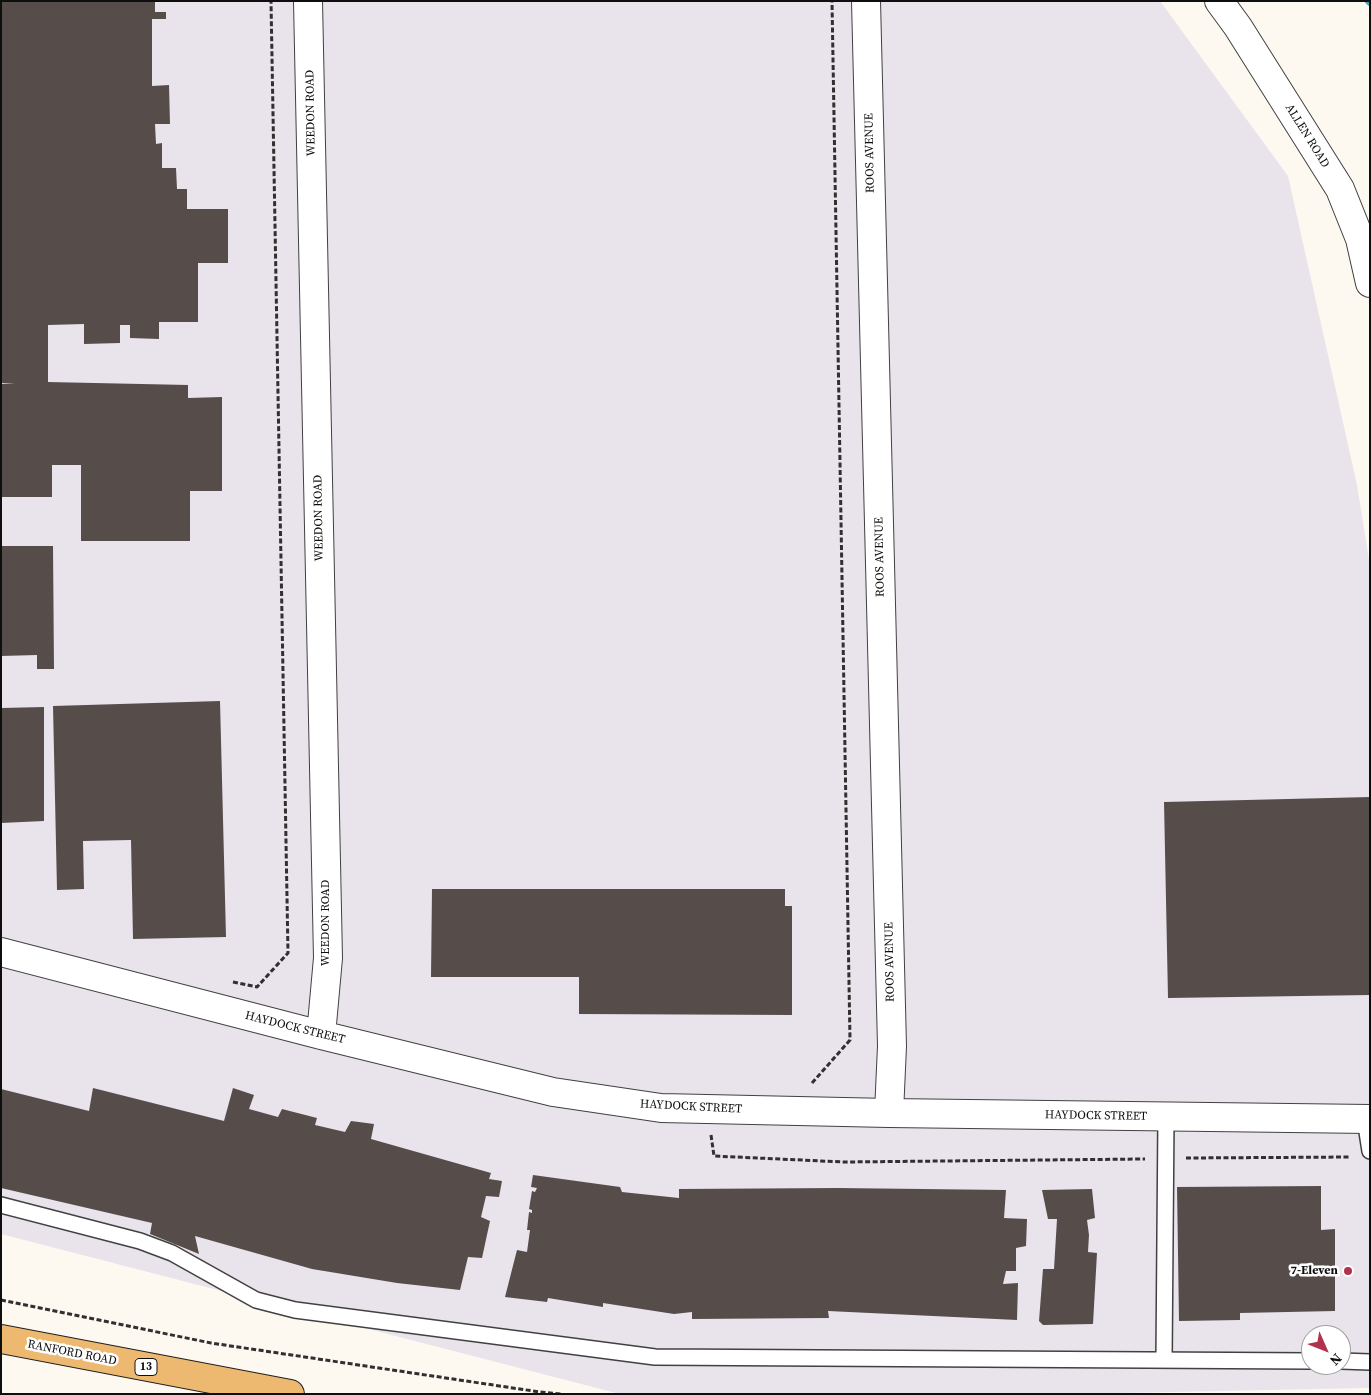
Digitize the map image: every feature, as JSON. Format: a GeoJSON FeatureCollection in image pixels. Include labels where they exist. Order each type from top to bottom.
{"type":"FeatureCollection","features":[{"type":"Feature","properties":{"kind":"main road","name":"RANFORD ROAD"},"geometry":{"type":"LineString","coordinates":[[1,1338],[290,1394]]}},
{"type":"Feature","properties":{"kind":"street","name":"WEEDON ROAD"},"geometry":{"type":"LineString","coordinates":[[308,1],[328,958],[321,1035]]}},
{"type":"Feature","properties":{"kind":"street","name":"ROOS AVENUE"},"geometry":{"type":"LineString","coordinates":[[866,1],[892,1046],[889,1114]]}},
{"type":"Feature","properties":{"kind":"street","name":"ALLEN ROAD"},"geometry":{"type":"LineString","coordinates":[[1218,1],[1238,27],[1340,189],[1360,239],[1370,283]]}},
{"type":"Feature","properties":{"kind":"street","name":"HAYDOCK STREET"},"geometry":{"type":"LineString","coordinates":[[1,952],[321,1035],[553,1092],[661,1108],[889,1114],[1368,1119]]}},
{"type":"Feature","properties":{"kind":"lane"},"geometry":{"type":"LineString","coordinates":[[1164,1360],[1166,1116]]}},
{"type":"Feature","properties":{"kind":"lane"},"geometry":{"type":"LineString","coordinates":[[1368,1119],[1370,1151]]}},
{"type":"Feature","properties":{"kind":"lane"},"geometry":{"type":"LineString","coordinates":[[1,1205],[140,1241],[172,1254],[256,1300],[295,1310],[655,1357],[1301,1361]]}},
{"type":"Feature","properties":{"kind":"lane"},"geometry":{"type":"LineString","coordinates":[[1351,1361],[1370,1362]]}},
{"type":"Feature","properties":{"kind":"path"},"geometry":{"type":"LineString","coordinates":[[231,981],[257,987],[288,953],[271,1]]}},
{"type":"Feature","properties":{"kind":"path"},"geometry":{"type":"LineString","coordinates":[[811,1084],[850,1040],[832,1]]}},
{"type":"Feature","properties":{"kind":"path"},"geometry":{"type":"LineString","coordinates":[[708,1110],[714,1156],[844,1162],[1350,1157]]}},
{"type":"Feature","properties":{"kind":"path"},"geometry":{"type":"LineString","coordinates":[[1,1300],[211,1343],[560,1394]]}},
{"type":"Feature","properties":{"kind":"shaded area"},"geometry":{"type":"Polygon","coordinates":[[[1,1],[1160,1],[1288,176],[1357,485],[1370,566],[1370,1388],[1072,1394],[620,1394],[1,1234],[1,1]]]}},
{"type":"Feature","properties":{"kind":"building"},"geometry":{"type":"Polygon","coordinates":[[[1,1],[155,1],[155,12],[166,12],[166,19],[152,19],[152,86],[169,85],[170,124],[155,124],[156,144],[162,143],[162,168],[176,168],[177,189],[187,189],[187,209],[228,209],[228,263],[198,263],[198,322],[159,322],[159,339],[130,338],[130,325],[120,325],[120,343],[84,344],[84,324],[48,325],[48,382],[188,385],[188,398],[222,397],[222,491],[190,491],[190,541],[81,541],[81,465],[52,465],[52,497],[1,497],[1,384],[15,383],[1,383],[1,1]]]}},
{"type":"Feature","properties":{"kind":"building"},"geometry":{"type":"Polygon","coordinates":[[[1,546],[53,546],[54,669],[37,669],[37,655],[1,656],[1,546]]]}},
{"type":"Feature","properties":{"kind":"building"},"geometry":{"type":"Polygon","coordinates":[[[220,701],[226,937],[133,939],[131,840],[83,841],[84,889],[57,890],[53,706],[220,701]]]}},
{"type":"Feature","properties":{"kind":"building"},"geometry":{"type":"Polygon","coordinates":[[[44,707],[44,821],[1,823],[1,708],[44,707]]]}},
{"type":"Feature","properties":{"kind":"building"},"geometry":{"type":"Polygon","coordinates":[[[1370,797],[1370,995],[1168,998],[1164,802],[1370,797]]]}},
{"type":"Feature","properties":{"kind":"building"},"geometry":{"type":"Polygon","coordinates":[[[432,889],[785,889],[785,906],[792,906],[792,1015],[579,1014],[579,977],[431,977],[432,889]]]}},
{"type":"Feature","properties":{"kind":"building"},"geometry":{"type":"Polygon","coordinates":[[[93,1088],[224,1121],[233,1088],[254,1095],[249,1109],[278,1117],[282,1109],[317,1118],[315,1125],[345,1132],[351,1121],[374,1124],[371,1139],[491,1173],[489,1179],[502,1181],[499,1197],[486,1196],[481,1217],[490,1221],[482,1258],[468,1257],[460,1290],[397,1283],[312,1269],[195,1236],[199,1254],[150,1234],[152,1223],[1,1188],[1,1089],[89,1111],[93,1088]]]}},
{"type":"Feature","properties":{"kind":"building"},"geometry":{"type":"Polygon","coordinates":[[[533,1175],[620,1187],[622,1192],[679,1198],[679,1189],[1006,1190],[1004,1218],[1027,1219],[1026,1246],[1016,1248],[1016,1271],[1006,1271],[1003,1284],[1018,1283],[1017,1320],[828,1311],[829,1318],[692,1319],[692,1312],[674,1314],[603,1303],[603,1307],[548,1298],[547,1302],[505,1297],[517,1250],[527,1252],[530,1230],[527,1230],[529,1212],[532,1213],[532,1210],[529,1209],[532,1191],[535,1192],[537,1188],[531,1187],[533,1175]]]}},
{"type":"Feature","properties":{"kind":"building"},"geometry":{"type":"Polygon","coordinates":[[[1321,1186],[1321,1230],[1335,1229],[1335,1311],[1240,1313],[1240,1320],[1179,1321],[1177,1187],[1321,1186]]]}},
{"type":"Feature","properties":{"kind":"building"},"geometry":{"type":"Polygon","coordinates":[[[1092,1189],[1095,1218],[1087,1220],[1089,1235],[1088,1252],[1097,1253],[1093,1324],[1043,1325],[1039,1321],[1043,1269],[1054,1269],[1057,1219],[1048,1219],[1042,1190],[1092,1189]]]}},
{"type":"Feature","properties":{"kind":"place","name":"7-Eleven"},"geometry":{"type":"Point","coordinates":[1348,1271]}}]}
